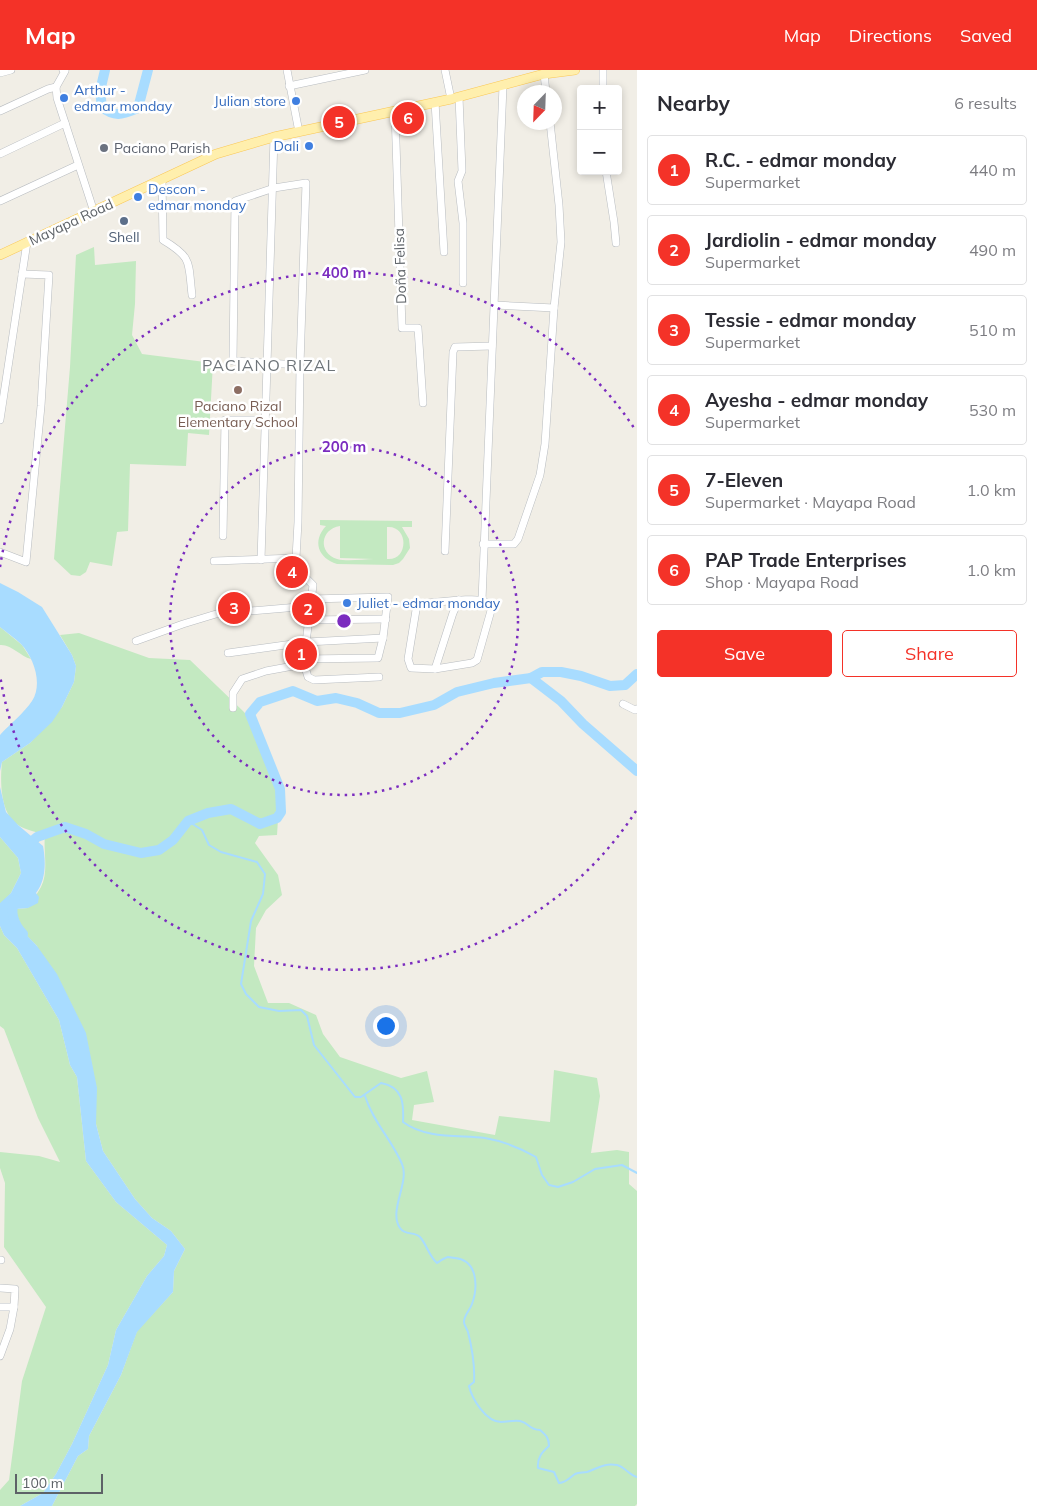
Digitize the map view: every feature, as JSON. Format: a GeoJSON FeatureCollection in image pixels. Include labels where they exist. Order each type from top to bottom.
{"type":"FeatureCollection","features":[{"type":"Feature","properties":{"kind":"main road","name":"Mayapa Road"},"geometry":{"type":"LineString","coordinates":[[0,255],[216,154],[274,137],[455,98],[544,74],[575,70]]}},
{"type":"Feature","properties":{"kind":"street"},"geometry":{"type":"LineString","coordinates":[[0,73],[11,70]]}},
{"type":"Feature","properties":{"kind":"street"},"geometry":{"type":"LineString","coordinates":[[63,70],[65,72],[56,87],[57,98],[94,212]]}},
{"type":"Feature","properties":{"kind":"street"},"geometry":{"type":"LineString","coordinates":[[287,70],[299,132]]}},
{"type":"Feature","properties":{"kind":"street"},"geometry":{"type":"LineString","coordinates":[[290,86],[365,70]]}},
{"type":"Feature","properties":{"kind":"street"},"geometry":{"type":"LineString","coordinates":[[445,70],[455,98],[462,171],[458,181],[463,223],[463,282]]}},
{"type":"Feature","properties":{"kind":"street"},"geometry":{"type":"LineString","coordinates":[[603,70],[603,85]]}},
{"type":"Feature","properties":{"kind":"street"},"geometry":{"type":"LineString","coordinates":[[544,74],[545,85]]}},
{"type":"Feature","properties":{"kind":"street"},"geometry":{"type":"LineString","coordinates":[[482,600],[503,86]]}},
{"type":"Feature","properties":{"kind":"street"},"geometry":{"type":"LineString","coordinates":[[0,110],[56,87]]}},
{"type":"Feature","properties":{"kind":"street"},"geometry":{"type":"LineString","coordinates":[[435,102],[444,252]]}},
{"type":"Feature","properties":{"kind":"street","name":"Doña Felisa"},"geometry":{"type":"LineString","coordinates":[[395,111],[402,328],[418,328],[423,403]]}},
{"type":"Feature","properties":{"kind":"street"},"geometry":{"type":"LineString","coordinates":[[0,154],[65,123]]}},
{"type":"Feature","properties":{"kind":"street"},"geometry":{"type":"LineString","coordinates":[[483,544],[514,544],[518,538],[540,475],[545,444],[554,308],[561,242],[551,130]]}},
{"type":"Feature","properties":{"kind":"street"},"geometry":{"type":"LineString","coordinates":[[261,560],[274,188],[274,137]]}},
{"type":"Feature","properties":{"kind":"street"},"geometry":{"type":"LineString","coordinates":[[0,201],[78,165]]}},
{"type":"Feature","properties":{"kind":"street"},"geometry":{"type":"LineString","coordinates":[[607,175],[616,243]]}},
{"type":"Feature","properties":{"kind":"street"},"geometry":{"type":"LineString","coordinates":[[162,179],[163,240],[182,253],[188,260],[192,295]]}},
{"type":"Feature","properties":{"kind":"street"},"geometry":{"type":"LineString","coordinates":[[300,365],[233,362],[236,201],[274,188],[306,183],[296,558],[298,570],[313,585],[304,661],[308,677],[314,680],[379,677]]}},
{"type":"Feature","properties":{"kind":"street"},"geometry":{"type":"LineString","coordinates":[[0,420],[27,242]]}},
{"type":"Feature","properties":{"kind":"street"},"geometry":{"type":"LineString","coordinates":[[0,552],[26,562],[41,406],[49,275],[22,274]]}},
{"type":"Feature","properties":{"kind":"street"},"geometry":{"type":"LineString","coordinates":[[495,305],[554,308]]}},
{"type":"Feature","properties":{"kind":"street"},"geometry":{"type":"LineString","coordinates":[[445,551],[453,352],[455,347],[492,346]]}},
{"type":"Feature","properties":{"kind":"street"},"geometry":{"type":"LineString","coordinates":[[223,536],[226,420],[266,420]]}},
{"type":"Feature","properties":{"kind":"street"},"geometry":{"type":"LineString","coordinates":[[214,561],[296,558]]}},
{"type":"Feature","properties":{"kind":"street"},"geometry":{"type":"LineString","coordinates":[[136,641],[216,614],[311,603],[388,597],[383,638],[378,658],[304,661],[242,679],[233,693],[233,708]]}},
{"type":"Feature","properties":{"kind":"street"},"geometry":{"type":"LineString","coordinates":[[435,668],[459,600]]}},
{"type":"Feature","properties":{"kind":"street"},"geometry":{"type":"LineString","coordinates":[[459,600],[482,600],[489,603],[492,608],[477,660],[472,663],[435,668],[411,668],[408,659],[417,604],[459,600]]}},
{"type":"Feature","properties":{"kind":"street"},"geometry":{"type":"LineString","coordinates":[[309,620],[386,619]]}},
{"type":"Feature","properties":{"kind":"street"},"geometry":{"type":"LineString","coordinates":[[228,653],[307,642],[383,638]]}},
{"type":"Feature","properties":{"kind":"street"},"geometry":{"type":"LineString","coordinates":[[623,704],[637,710]]}},
{"type":"Feature","properties":{"kind":"street"},"geometry":{"type":"LineString","coordinates":[[0,1288],[15,1288],[10,1329],[1,1351]]}},
{"type":"Feature","properties":{"kind":"street"},"geometry":{"type":"LineString","coordinates":[[0,1307],[14,1307]]}},
{"type":"Feature","properties":{"kind":"street"},"geometry":{"type":"LineString","coordinates":[[0,1329],[10,1329]]}},
{"type":"Feature","properties":{"kind":"green space"},"geometry":{"type":"Polygon","coordinates":[[[94,247],[95,265],[136,261],[132,335],[142,354],[213,363],[209,435],[188,433],[186,466],[130,464],[128,531],[117,532],[112,566],[90,562],[86,572],[80,576],[71,575],[54,559],[70,367],[76,255],[94,247]]]}},
{"type":"Feature","properties":{"kind":"green space"},"geometry":{"type":"Polygon","coordinates":[[[320,520],[412,521],[412,527],[402,527],[409,539],[410,548],[399,563],[393,565],[337,564],[325,558],[321,553],[318,543],[319,537],[326,526],[320,525],[320,520]],[[340,526],[333,528],[325,536],[324,547],[331,556],[346,560],[374,559],[340,558],[340,526]],[[387,527],[387,559],[399,555],[403,543],[399,531],[387,527]]]}},
{"type":"Feature","properties":{"kind":"green space"},"geometry":{"type":"Polygon","coordinates":[[[0,627],[22,645],[31,659],[8,646],[0,645],[0,627]]]}},
{"type":"Feature","properties":{"kind":"green space"},"geometry":{"type":"Polygon","coordinates":[[[79,633],[149,658],[190,660],[244,712],[256,730],[280,789],[277,835],[259,836],[255,843],[278,875],[282,895],[266,910],[256,928],[254,966],[268,1003],[289,1003],[316,1015],[323,1034],[340,1057],[401,1078],[427,1071],[434,1102],[414,1105],[412,1120],[495,1135],[499,1116],[550,1122],[554,1070],[597,1078],[600,1096],[591,1153],[617,1150],[629,1152],[629,1184],[637,1191],[637,1504],[635,1506],[52,1506],[78,1456],[88,1449],[89,1436],[121,1375],[137,1331],[173,1292],[174,1271],[185,1249],[171,1231],[152,1218],[135,1199],[103,1151],[96,1124],[37,946],[12,921],[11,914],[16,909],[28,908],[41,887],[45,875],[45,835],[21,827],[12,820],[4,805],[2,796],[2,762],[30,743],[62,707],[74,682],[76,666],[60,635],[79,633]]]}},
{"type":"Feature","properties":{"kind":"green space"},"geometry":{"type":"Polygon","coordinates":[[[0,837],[18,858],[21,873],[11,893],[0,905],[0,837]]]}},
{"type":"Feature","properties":{"kind":"green space"},"geometry":{"type":"Polygon","coordinates":[[[0,926],[4,935],[17,948],[59,1020],[70,1065],[77,1077],[86,1161],[116,1202],[167,1245],[164,1256],[147,1276],[116,1330],[108,1365],[72,1444],[56,1474],[43,1493],[20,1506],[0,1506],[0,1490],[9,1480],[22,1381],[46,1307],[4,1247],[5,1183],[0,1168],[0,1152],[39,1156],[60,1162],[38,1118],[4,1029],[0,1026],[0,926]]]}},
{"type":"Feature","properties":{"kind":"water"},"geometry":{"type":"Polygon","coordinates":[[[0,583],[42,607],[72,655],[76,666],[74,682],[62,707],[52,722],[30,743],[2,762],[0,771],[0,735],[32,701],[37,687],[37,679],[36,671],[26,650],[0,627],[0,583]]]}},
{"type":"Feature","properties":{"kind":"water"},"geometry":{"type":"Polygon","coordinates":[[[0,787],[6,812],[43,846],[45,858],[44,871],[42,882],[36,893],[39,897],[38,903],[28,908],[16,909],[11,914],[13,921],[37,946],[57,974],[86,1033],[97,1088],[96,1124],[103,1151],[135,1199],[152,1218],[171,1231],[185,1249],[174,1271],[173,1292],[137,1332],[121,1375],[89,1436],[88,1449],[78,1456],[52,1506],[20,1506],[43,1493],[56,1474],[72,1444],[108,1365],[116,1330],[147,1276],[164,1256],[167,1245],[116,1202],[86,1161],[77,1077],[70,1065],[59,1020],[17,948],[4,935],[0,926],[0,903],[11,893],[21,873],[18,858],[0,837],[0,787]]]}},
{"type":"Feature","properties":{"kind":"waterway"},"geometry":{"type":"LineString","coordinates":[[105,70],[100,91],[102,107],[115,114],[138,108],[148,70]]}},
{"type":"Feature","properties":{"kind":"waterway"},"geometry":{"type":"LineString","coordinates":[[30,843],[37,837],[65,827],[86,834],[104,844],[141,853],[159,850],[173,840],[188,821],[208,813],[231,809],[260,824],[277,818],[281,812],[280,789],[250,714],[260,702],[293,691],[317,701],[336,698],[357,703],[379,713],[400,713],[434,705],[457,692],[494,683],[531,678],[542,672],[561,672],[581,676],[610,686],[625,685],[637,674]]}},
{"type":"Feature","properties":{"kind":"waterway"},"geometry":{"type":"LineString","coordinates":[[531,678],[561,701],[583,724],[637,771]]}},
{"type":"Feature","properties":{"kind":"waterway"},"geometry":{"type":"LineString","coordinates":[[188,821],[202,830],[209,845],[221,852],[257,862],[265,874],[263,894],[251,921],[241,984],[246,994],[259,1007],[279,1011],[301,1010],[307,1016],[314,1045],[355,1097],[361,1097],[381,1083],[388,1085],[394,1088],[401,1097],[403,1122],[432,1134],[485,1138],[518,1148],[536,1157],[542,1175],[549,1185],[558,1187],[573,1182],[595,1169],[622,1165],[637,1173]]}},
{"type":"Feature","properties":{"kind":"waterway"},"geometry":{"type":"LineString","coordinates":[[15,900],[12,909],[13,918],[23,934]]}},
{"type":"Feature","properties":{"kind":"waterway"},"geometry":{"type":"LineString","coordinates":[[365,1096],[404,1171],[396,1213],[400,1228],[404,1232],[418,1235],[437,1263],[448,1257],[455,1258],[463,1260],[472,1269],[475,1283],[474,1297],[464,1324],[468,1332],[474,1363],[474,1382],[469,1386],[473,1397],[481,1409],[495,1421],[520,1421],[544,1433],[548,1439],[549,1446],[540,1455],[538,1468],[554,1472],[559,1483],[566,1481],[576,1473],[587,1472],[608,1465],[620,1466],[637,1477]]}},
{"type":"Feature","properties":{"kind":"place","name":"Arthur - edmar monday"},"geometry":{"type":"Point","coordinates":[64,98]}},
{"type":"Feature","properties":{"kind":"place","name":"Julian store"},"geometry":{"type":"Point","coordinates":[296,101]}},
{"type":"Feature","properties":{"kind":"place","name":"PAP Trade Enterprises"},"geometry":{"type":"Point","coordinates":[408,118]}},
{"type":"Feature","properties":{"kind":"place","name":"7-Eleven"},"geometry":{"type":"Point","coordinates":[339,122]}},
{"type":"Feature","properties":{"kind":"place","name":"Dali"},"geometry":{"type":"Point","coordinates":[309,146]}},
{"type":"Feature","properties":{"kind":"place","name":"Paciano Parish"},"geometry":{"type":"Point","coordinates":[104,148]}},
{"type":"Feature","properties":{"kind":"place","name":"Descon - edmar monday"},"geometry":{"type":"Point","coordinates":[138,197]}},
{"type":"Feature","properties":{"kind":"place","name":"Shell"},"geometry":{"type":"Point","coordinates":[124,221]}},
{"type":"Feature","properties":{"kind":"place","name":"Paciano Rizal Elementary School"},"geometry":{"type":"Point","coordinates":[238,390]}},
{"type":"Feature","properties":{"kind":"place","name":"Ayesha - edmar monday"},"geometry":{"type":"Point","coordinates":[292,572]}},
{"type":"Feature","properties":{"kind":"place","name":"Juliet - edmar monday"},"geometry":{"type":"Point","coordinates":[347,603]}},
{"type":"Feature","properties":{"kind":"place","name":"Tessie - edmar monday"},"geometry":{"type":"Point","coordinates":[234,608]}},
{"type":"Feature","properties":{"kind":"place","name":"Jardiolin - edmar monday"},"geometry":{"type":"Point","coordinates":[308,609]}},
{"type":"Feature","properties":{"kind":"place","name":"R.C. - edmar monday"},"geometry":{"type":"Point","coordinates":[301,654]}},
{"type":"Feature","properties":{"kind":"district","name":"PACIANO RIZAL"},"geometry":{"type":"Point","coordinates":[269,365]}}]}
